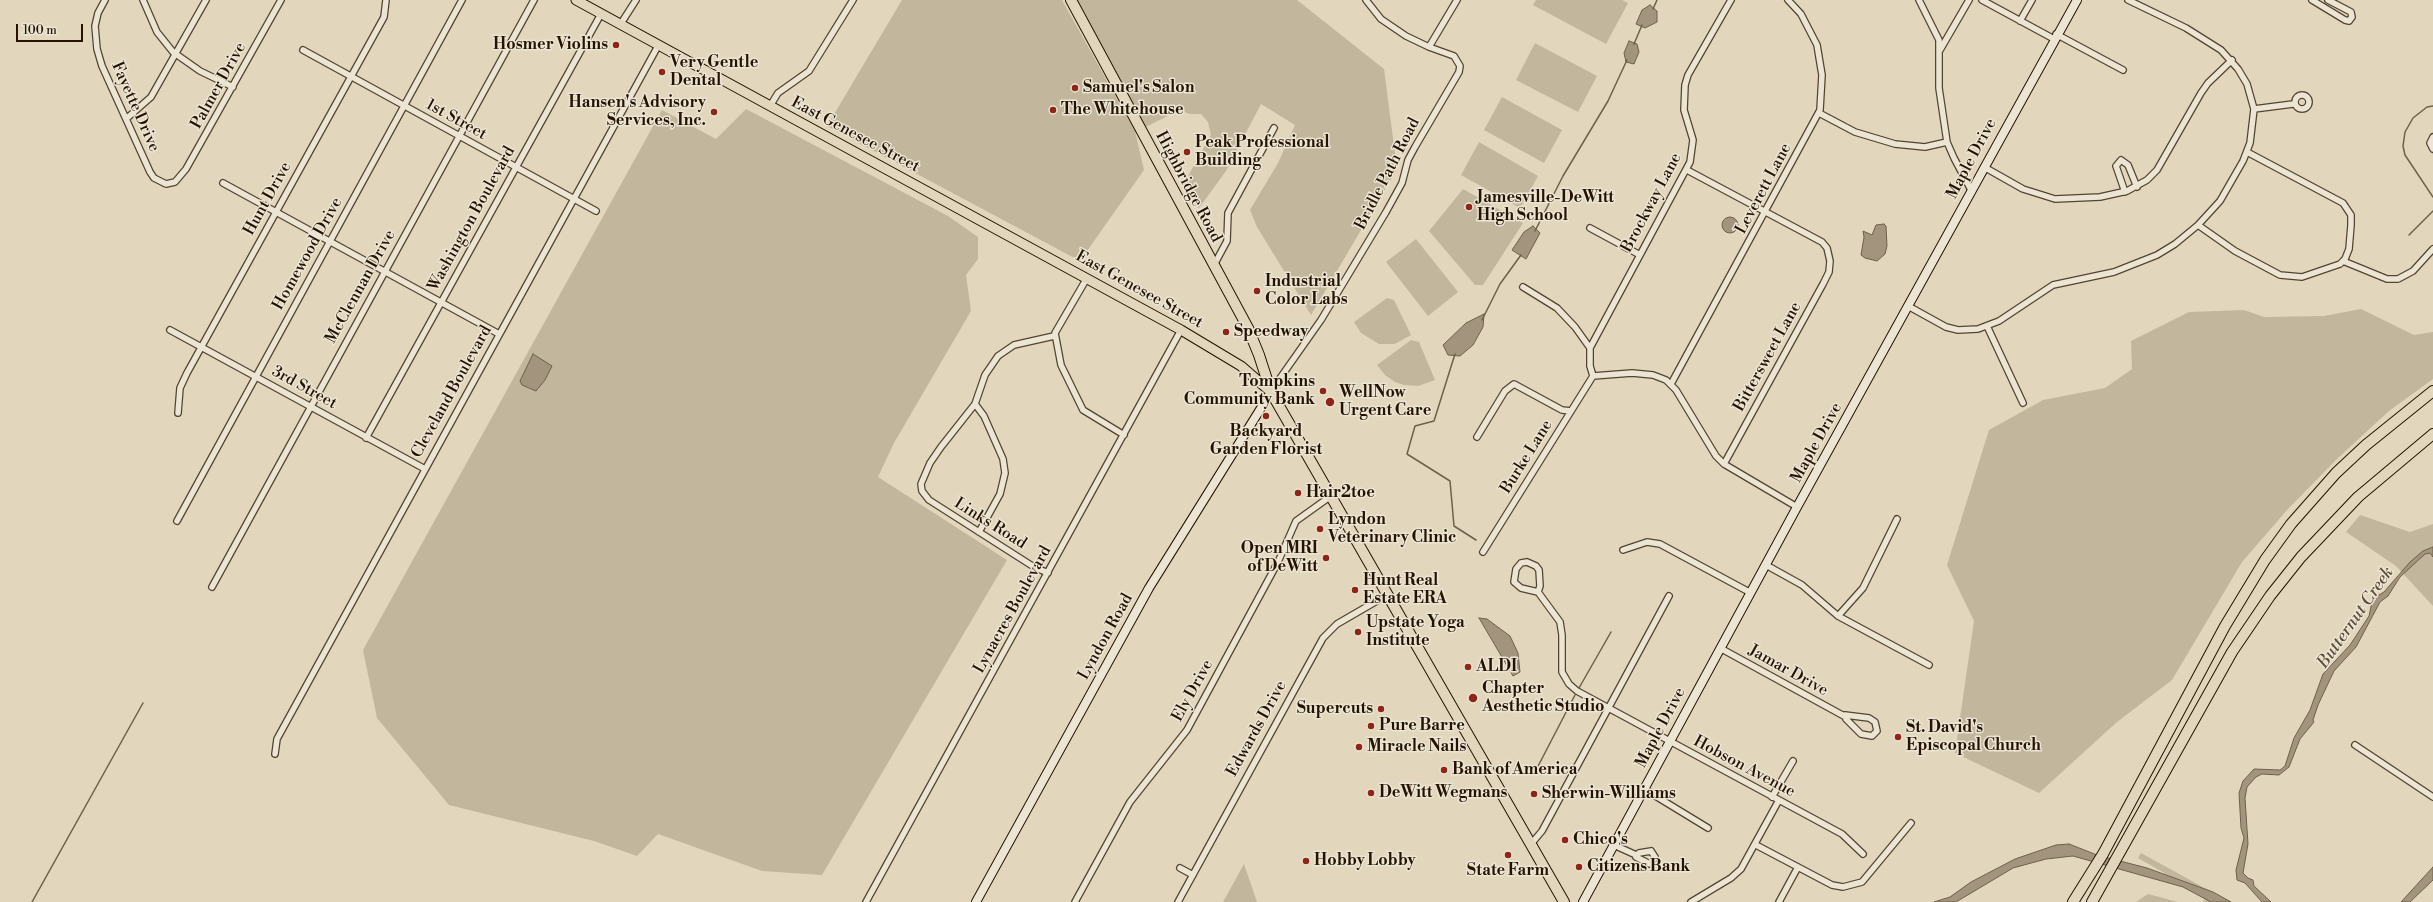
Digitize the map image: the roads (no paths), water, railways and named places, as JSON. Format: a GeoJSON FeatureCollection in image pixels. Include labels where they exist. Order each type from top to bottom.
{"type":"FeatureCollection","features":[{"type":"Feature","properties":{"kind":"highway","name":"Highbridge Road"},"geometry":{"type":"LineString","coordinates":[[1071,0],[1248,328],[1259,355],[1271,392]]}},
{"type":"Feature","properties":{"kind":"highway","name":"East Genesee Street"},"geometry":{"type":"LineString","coordinates":[[1271,392],[1564,902]]}},
{"type":"Feature","properties":{"kind":"highway"},"geometry":{"type":"LineString","coordinates":[[2073,902],[2107,847],[2225,626],[2265,560],[2291,524],[2336,473],[2382,431],[2433,392]]}},
{"type":"Feature","properties":{"kind":"highway"},"geometry":{"type":"LineString","coordinates":[[2092,902],[2232,652],[2270,596],[2300,557],[2358,497],[2433,434]]}},
{"type":"Feature","properties":{"kind":"main road","name":"East Genesee Street"},"geometry":{"type":"LineString","coordinates":[[576,0],[1182,330],[1239,364],[1271,392]]}},
{"type":"Feature","properties":{"kind":"street","name":"Fayette Drive"},"geometry":{"type":"LineString","coordinates":[[105,0],[98,13],[95,26],[97,49],[126,119],[154,178],[166,184],[175,182]]}},
{"type":"Feature","properties":{"kind":"street"},"geometry":{"type":"LineString","coordinates":[[143,0],[157,32],[176,54],[200,71],[233,87]]}},
{"type":"Feature","properties":{"kind":"street"},"geometry":{"type":"LineString","coordinates":[[126,119],[151,97],[206,0]]}},
{"type":"Feature","properties":{"kind":"street","name":"Palmer Drive"},"geometry":{"type":"LineString","coordinates":[[175,182],[186,169],[281,0]]}},
{"type":"Feature","properties":{"kind":"street","name":"Hunt Drive"},"geometry":{"type":"LineString","coordinates":[[178,413],[180,388],[201,346],[384,17],[386,0]]}},
{"type":"Feature","properties":{"kind":"street","name":"Homewood Drive"},"geometry":{"type":"LineString","coordinates":[[177,521],[462,0]]}},
{"type":"Feature","properties":{"kind":"street","name":"McClennan Drive"},"geometry":{"type":"LineString","coordinates":[[212,587],[458,136],[534,0]]}},
{"type":"Feature","properties":{"kind":"street"},"geometry":{"type":"LineString","coordinates":[[620,25],[636,0]]}},
{"type":"Feature","properties":{"kind":"street"},"geometry":{"type":"LineString","coordinates":[[770,106],[783,88],[809,71],[853,0]]}},
{"type":"Feature","properties":{"kind":"street","name":"Bridle Path Road"},"geometry":{"type":"LineString","coordinates":[[1271,392],[1321,320],[1386,212],[1402,183],[1408,160],[1457,77],[1460,66],[1454,56],[1429,47],[1406,36],[1381,19],[1366,0]]}},
{"type":"Feature","properties":{"kind":"street"},"geometry":{"type":"LineString","coordinates":[[1429,47],[1457,0]]}},
{"type":"Feature","properties":{"kind":"street","name":"Brockway Lane"},"geometry":{"type":"LineString","coordinates":[[1590,348],[1687,170],[1693,153],[1693,140],[1684,110],[1685,85],[1688,75],[1731,0]]}},
{"type":"Feature","properties":{"kind":"street","name":"Leverett Lane"},"geometry":{"type":"LineString","coordinates":[[1671,384],[1819,113],[1822,75],[1817,45],[1801,14],[1788,0]]}},
{"type":"Feature","properties":{"kind":"street"},"geometry":{"type":"LineString","coordinates":[[1920,0],[1936,30],[1940,50],[1939,88],[1947,142],[1971,190]]}},
{"type":"Feature","properties":{"kind":"street"},"geometry":{"type":"LineString","coordinates":[[1940,50],[1969,0]]}},
{"type":"Feature","properties":{"kind":"street"},"geometry":{"type":"LineString","coordinates":[[1982,0],[2020,21],[2055,36],[2123,70]]}},
{"type":"Feature","properties":{"kind":"street"},"geometry":{"type":"LineString","coordinates":[[2020,21],[2032,0]]}},
{"type":"Feature","properties":{"kind":"street","name":"Maple Drive"},"geometry":{"type":"LineString","coordinates":[[1583,902],[1797,506],[1984,168],[2055,36],[2077,0]]}},
{"type":"Feature","properties":{"kind":"street"},"geometry":{"type":"LineString","coordinates":[[1908,306],[1941,324],[1958,330],[1978,329],[1987,326],[2053,285],[2114,272],[2137,264],[2175,244],[2198,225],[2220,201],[2232,183],[2247,152],[2253,131],[2254,109],[2246,84],[2232,60],[2209,41],[2186,28],[2128,0]]}},
{"type":"Feature","properties":{"kind":"street"},"geometry":{"type":"LineString","coordinates":[[2312,0],[2345,20],[2349,20],[2352,17],[2351,12],[2328,0]]}},
{"type":"Feature","properties":{"kind":"street","name":"Washington Boulevard"},"geometry":{"type":"LineString","coordinates":[[366,438],[601,14]]}},
{"type":"Feature","properties":{"kind":"street","name":"Cleveland Boulevard"},"geometry":{"type":"LineString","coordinates":[[275,754],[277,739],[658,46]]}},
{"type":"Feature","properties":{"kind":"street","name":"1st Street"},"geometry":{"type":"LineString","coordinates":[[303,50],[515,168],[596,211]]}},
{"type":"Feature","properties":{"kind":"street"},"geometry":{"type":"LineString","coordinates":[[1984,168],[2023,190],[2055,199],[2088,198],[2125,192],[2138,187],[2157,170],[2208,83],[2232,60]]}},
{"type":"Feature","properties":{"kind":"street"},"geometry":{"type":"LineString","coordinates":[[2254,109],[2293,104]]}},
{"type":"Feature","properties":{"kind":"street"},"geometry":{"type":"LineString","coordinates":[[1819,113],[1855,132],[1895,144],[1925,147],[1947,142]]}},
{"type":"Feature","properties":{"kind":"street"},"geometry":{"type":"LineString","coordinates":[[1214,265],[1226,241],[1228,213],[1274,128]]}},
{"type":"Feature","properties":{"kind":"street"},"geometry":{"type":"LineString","coordinates":[[2433,137],[2430,143],[2433,149]]}},
{"type":"Feature","properties":{"kind":"street"},"geometry":{"type":"LineString","coordinates":[[2198,225],[2236,251],[2280,275],[2302,277],[2343,261],[2348,253],[2351,225],[2348,209],[2335,198],[2247,152]]}},
{"type":"Feature","properties":{"kind":"street"},"geometry":{"type":"LineString","coordinates":[[2125,192],[2116,166],[2121,160],[2128,165],[2138,187]]}},
{"type":"Feature","properties":{"kind":"street"},"geometry":{"type":"LineString","coordinates":[[1687,170],[1766,212]]}},
{"type":"Feature","properties":{"kind":"street"},"geometry":{"type":"LineString","coordinates":[[223,183],[499,334]]}},
{"type":"Feature","properties":{"kind":"street","name":"Bittersweet Lane"},"geometry":{"type":"LineString","coordinates":[[1724,464],[1829,272],[1830,261],[1827,248],[1822,242],[1766,212]]}},
{"type":"Feature","properties":{"kind":"street"},"geometry":{"type":"LineString","coordinates":[[1590,228],[1640,255]]}},
{"type":"Feature","properties":{"kind":"street"},"geometry":{"type":"LineString","coordinates":[[2343,261],[2387,279],[2398,279],[2413,271],[2433,249]]}},
{"type":"Feature","properties":{"kind":"street"},"geometry":{"type":"LineString","coordinates":[[1087,278],[1057,326],[1054,336],[1061,365],[1080,406],[1091,417],[1124,435]]}},
{"type":"Feature","properties":{"kind":"street"},"geometry":{"type":"LineString","coordinates":[[1523,286],[1562,313],[1590,348],[1593,376],[1632,373],[1653,375],[1671,384],[1716,456],[1724,464],[1797,506]]}},
{"type":"Feature","properties":{"kind":"street"},"geometry":{"type":"LineString","coordinates":[[1987,326],[2023,403]]}},
{"type":"Feature","properties":{"kind":"street","name":"3rd Street"},"geometry":{"type":"LineString","coordinates":[[170,330],[425,469]]}},
{"type":"Feature","properties":{"kind":"street","name":"Lynacres Boulevard"},"geometry":{"type":"LineString","coordinates":[[866,902],[1182,330]]}},
{"type":"Feature","properties":{"kind":"street"},"geometry":{"type":"LineString","coordinates":[[979,532],[1000,494],[1005,473],[1003,458],[984,416],[975,404],[985,374],[998,356],[1014,345],[1054,336]]}},
{"type":"Feature","properties":{"kind":"street","name":"Burke Lane"},"geometry":{"type":"LineString","coordinates":[[1483,552],[1593,376]]}},
{"type":"Feature","properties":{"kind":"street"},"geometry":{"type":"LineString","coordinates":[[1477,437],[1505,391],[1514,384],[1562,410],[1571,411]]}},
{"type":"Feature","properties":{"kind":"street","name":"Lyndon Road"},"geometry":{"type":"LineString","coordinates":[[976,902],[1149,588],[1271,392]]}},
{"type":"Feature","properties":{"kind":"street","name":"Links Road"},"geometry":{"type":"LineString","coordinates":[[975,404],[930,463],[923,476],[922,491],[929,500],[1034,566],[1048,573]]}},
{"type":"Feature","properties":{"kind":"street","name":"Ely Drive"},"geometry":{"type":"LineString","coordinates":[[1076,902],[1130,802],[1187,730],[1278,562],[1296,521],[1331,496]]}},
{"type":"Feature","properties":{"kind":"street"},"geometry":{"type":"LineString","coordinates":[[1838,616],[1863,588],[1897,519]]}},
{"type":"Feature","properties":{"kind":"street"},"geometry":{"type":"LineString","coordinates":[[1623,550],[1647,542],[1660,544],[1751,593]]}},
{"type":"Feature","properties":{"kind":"street"},"geometry":{"type":"LineString","coordinates":[[1521,563],[1531,563],[1539,570],[1540,586],[1538,592],[1520,588],[1514,582],[1513,574],[1521,563]]}},
{"type":"Feature","properties":{"kind":"street"},"geometry":{"type":"LineString","coordinates":[[1766,565],[1802,585],[1838,616],[1929,665]]}},
{"type":"Feature","properties":{"kind":"street","name":"Hobson Avenue"},"geometry":{"type":"LineString","coordinates":[[1538,592],[1561,628],[1564,678],[1577,691],[1608,710],[1842,834],[1863,854]]}},
{"type":"Feature","properties":{"kind":"street","name":"Edwards Drive"},"geometry":{"type":"LineString","coordinates":[[1178,902],[1323,638],[1337,624],[1387,595]]}},
{"type":"Feature","properties":{"kind":"street"},"geometry":{"type":"LineString","coordinates":[[1531,844],[1542,831],[1669,596]]}},
{"type":"Feature","properties":{"kind":"street","name":"Jamar Drive"},"geometry":{"type":"LineString","coordinates":[[1720,648],[1844,716],[1855,729],[1867,737],[1872,736],[1877,731],[1875,722],[1869,718],[1844,716]]}},
{"type":"Feature","properties":{"kind":"street"},"geometry":{"type":"LineString","coordinates":[[2355,745],[2433,797]]}},
{"type":"Feature","properties":{"kind":"street"},"geometry":{"type":"LineString","coordinates":[[1772,797],[1793,761]]}},
{"type":"Feature","properties":{"kind":"street"},"geometry":{"type":"LineString","coordinates":[[1644,789],[1708,828]]}},
{"type":"Feature","properties":{"kind":"street"},"geometry":{"type":"LineString","coordinates":[[1692,902],[1738,872],[1756,845],[1779,800]]}},
{"type":"Feature","properties":{"kind":"street"},"geometry":{"type":"LineString","coordinates":[[1756,845],[1832,885],[1843,887],[1862,882],[1911,823]]}},
{"type":"Feature","properties":{"kind":"street"},"geometry":{"type":"LineString","coordinates":[[1614,845],[1636,855]]}},
{"type":"Feature","properties":{"kind":"street"},"geometry":{"type":"LineString","coordinates":[[1779,902],[1798,867]]}},
{"type":"Feature","properties":{"kind":"street"},"geometry":{"type":"LineString","coordinates":[[1180,868],[1192,875]]}},
{"type":"Feature","properties":{"kind":"waterway"},"geometry":{"type":"LineString","coordinates":[[1653,9],[1657,0]]}},
{"type":"Feature","properties":{"kind":"waterway"},"geometry":{"type":"LineString","coordinates":[[1634,44],[1642,25]]}},
{"type":"Feature","properties":{"kind":"waterway"},"geometry":{"type":"LineString","coordinates":[[1535,231],[1563,176],[1608,101],[1627,60]]}},
{"type":"Feature","properties":{"kind":"waterway"},"geometry":{"type":"LineString","coordinates":[[2433,106],[2427,107],[2413,118],[2405,132],[2403,146],[2405,155],[2433,197]]}},
{"type":"Feature","properties":{"kind":"waterway"},"geometry":{"type":"LineString","coordinates":[[2409,235],[2433,211]]}},
{"type":"Feature","properties":{"kind":"waterway"},"geometry":{"type":"LineString","coordinates":[[1482,320],[1500,284],[1521,255]]}},
{"type":"Feature","properties":{"kind":"waterway"},"geometry":{"type":"LineString","coordinates":[[1455,354],[1434,421],[1415,426],[1407,454],[1450,481],[1454,526],[1476,540]]}},
{"type":"Feature","properties":{"kind":"waterway"},"geometry":{"type":"LineString","coordinates":[[1579,688],[1611,632]]}},
{"type":"Feature","properties":{"kind":"waterway"},"geometry":{"type":"LineString","coordinates":[[1535,772],[1575,695]]}},
{"type":"Feature","properties":{"kind":"waterway"},"geometry":{"type":"LineString","coordinates":[[32,902],[143,703]]}},
{"type":"Feature","properties":{"kind":"place","name":"Hosmer Violins"},"geometry":{"type":"Point","coordinates":[616,45]}},
{"type":"Feature","properties":{"kind":"place","name":"Very Gentle Dental"},"geometry":{"type":"Point","coordinates":[662,72]}},
{"type":"Feature","properties":{"kind":"place","name":"Samuel's Salon"},"geometry":{"type":"Point","coordinates":[1075,88]}},
{"type":"Feature","properties":{"kind":"place","name":"The Whitehouse"},"geometry":{"type":"Point","coordinates":[1053,110]}},
{"type":"Feature","properties":{"kind":"place","name":"Hansen's Advisory Services, Inc."},"geometry":{"type":"Point","coordinates":[714,112]}},
{"type":"Feature","properties":{"kind":"place","name":"Peak Professional Building"},"geometry":{"type":"Point","coordinates":[1187,152]}},
{"type":"Feature","properties":{"kind":"place","name":"Jamesville-DeWitt High School"},"geometry":{"type":"Point","coordinates":[1469,207]}},
{"type":"Feature","properties":{"kind":"place","name":"Industrial Color Labs"},"geometry":{"type":"Point","coordinates":[1257,291]}},
{"type":"Feature","properties":{"kind":"place","name":"Speedway"},"geometry":{"type":"Point","coordinates":[1226,332]}},
{"type":"Feature","properties":{"kind":"place","name":"Tompkins Community Bank"},"geometry":{"type":"Point","coordinates":[1323,391]}},
{"type":"Feature","properties":{"kind":"place","name":"WellNow Urgent Care"},"geometry":{"type":"Point","coordinates":[1330,402]}},
{"type":"Feature","properties":{"kind":"place","name":"Backyard Garden Florist"},"geometry":{"type":"Point","coordinates":[1266,416]}},
{"type":"Feature","properties":{"kind":"place","name":"Hair2toe"},"geometry":{"type":"Point","coordinates":[1298,493]}},
{"type":"Feature","properties":{"kind":"place","name":"Lyndon Veterinary Clinic"},"geometry":{"type":"Point","coordinates":[1320,529]}},
{"type":"Feature","properties":{"kind":"place","name":"Open MRI of DeWitt"},"geometry":{"type":"Point","coordinates":[1326,558]}},
{"type":"Feature","properties":{"kind":"place","name":"Hunt Real Estate ERA"},"geometry":{"type":"Point","coordinates":[1355,590]}},
{"type":"Feature","properties":{"kind":"place","name":"Upstate Yoga Institute"},"geometry":{"type":"Point","coordinates":[1358,632]}},
{"type":"Feature","properties":{"kind":"place","name":"ALDI"},"geometry":{"type":"Point","coordinates":[1468,667]}},
{"type":"Feature","properties":{"kind":"place","name":"Chapter Aesthetic Studio"},"geometry":{"type":"Point","coordinates":[1473,698]}},
{"type":"Feature","properties":{"kind":"place","name":"Supercuts"},"geometry":{"type":"Point","coordinates":[1381,709]}},
{"type":"Feature","properties":{"kind":"place","name":"Pure Barre"},"geometry":{"type":"Point","coordinates":[1371,726]}},
{"type":"Feature","properties":{"kind":"place","name":"St. David's Episcopal Church"},"geometry":{"type":"Point","coordinates":[1898,737]}},
{"type":"Feature","properties":{"kind":"place","name":"Miracle Nails"},"geometry":{"type":"Point","coordinates":[1359,747]}},
{"type":"Feature","properties":{"kind":"place","name":"Bank of America"},"geometry":{"type":"Point","coordinates":[1444,770]}},
{"type":"Feature","properties":{"kind":"place","name":"DeWitt Wegmans"},"geometry":{"type":"Point","coordinates":[1371,793]}},
{"type":"Feature","properties":{"kind":"place","name":"Sherwin-Williams"},"geometry":{"type":"Point","coordinates":[1534,794]}},
{"type":"Feature","properties":{"kind":"place","name":"Chico's"},"geometry":{"type":"Point","coordinates":[1565,840]}},
{"type":"Feature","properties":{"kind":"place","name":"State Farm"},"geometry":{"type":"Point","coordinates":[1508,855]}},
{"type":"Feature","properties":{"kind":"place","name":"Hobby Lobby"},"geometry":{"type":"Point","coordinates":[1306,861]}},
{"type":"Feature","properties":{"kind":"place","name":"Citizens Bank"},"geometry":{"type":"Point","coordinates":[1579,867]}},
{"type":"Feature","properties":{"kind":"water label","name":"Butternut Creek"},"geometry":{"type":"Point","coordinates":[2356,618]}}]}
